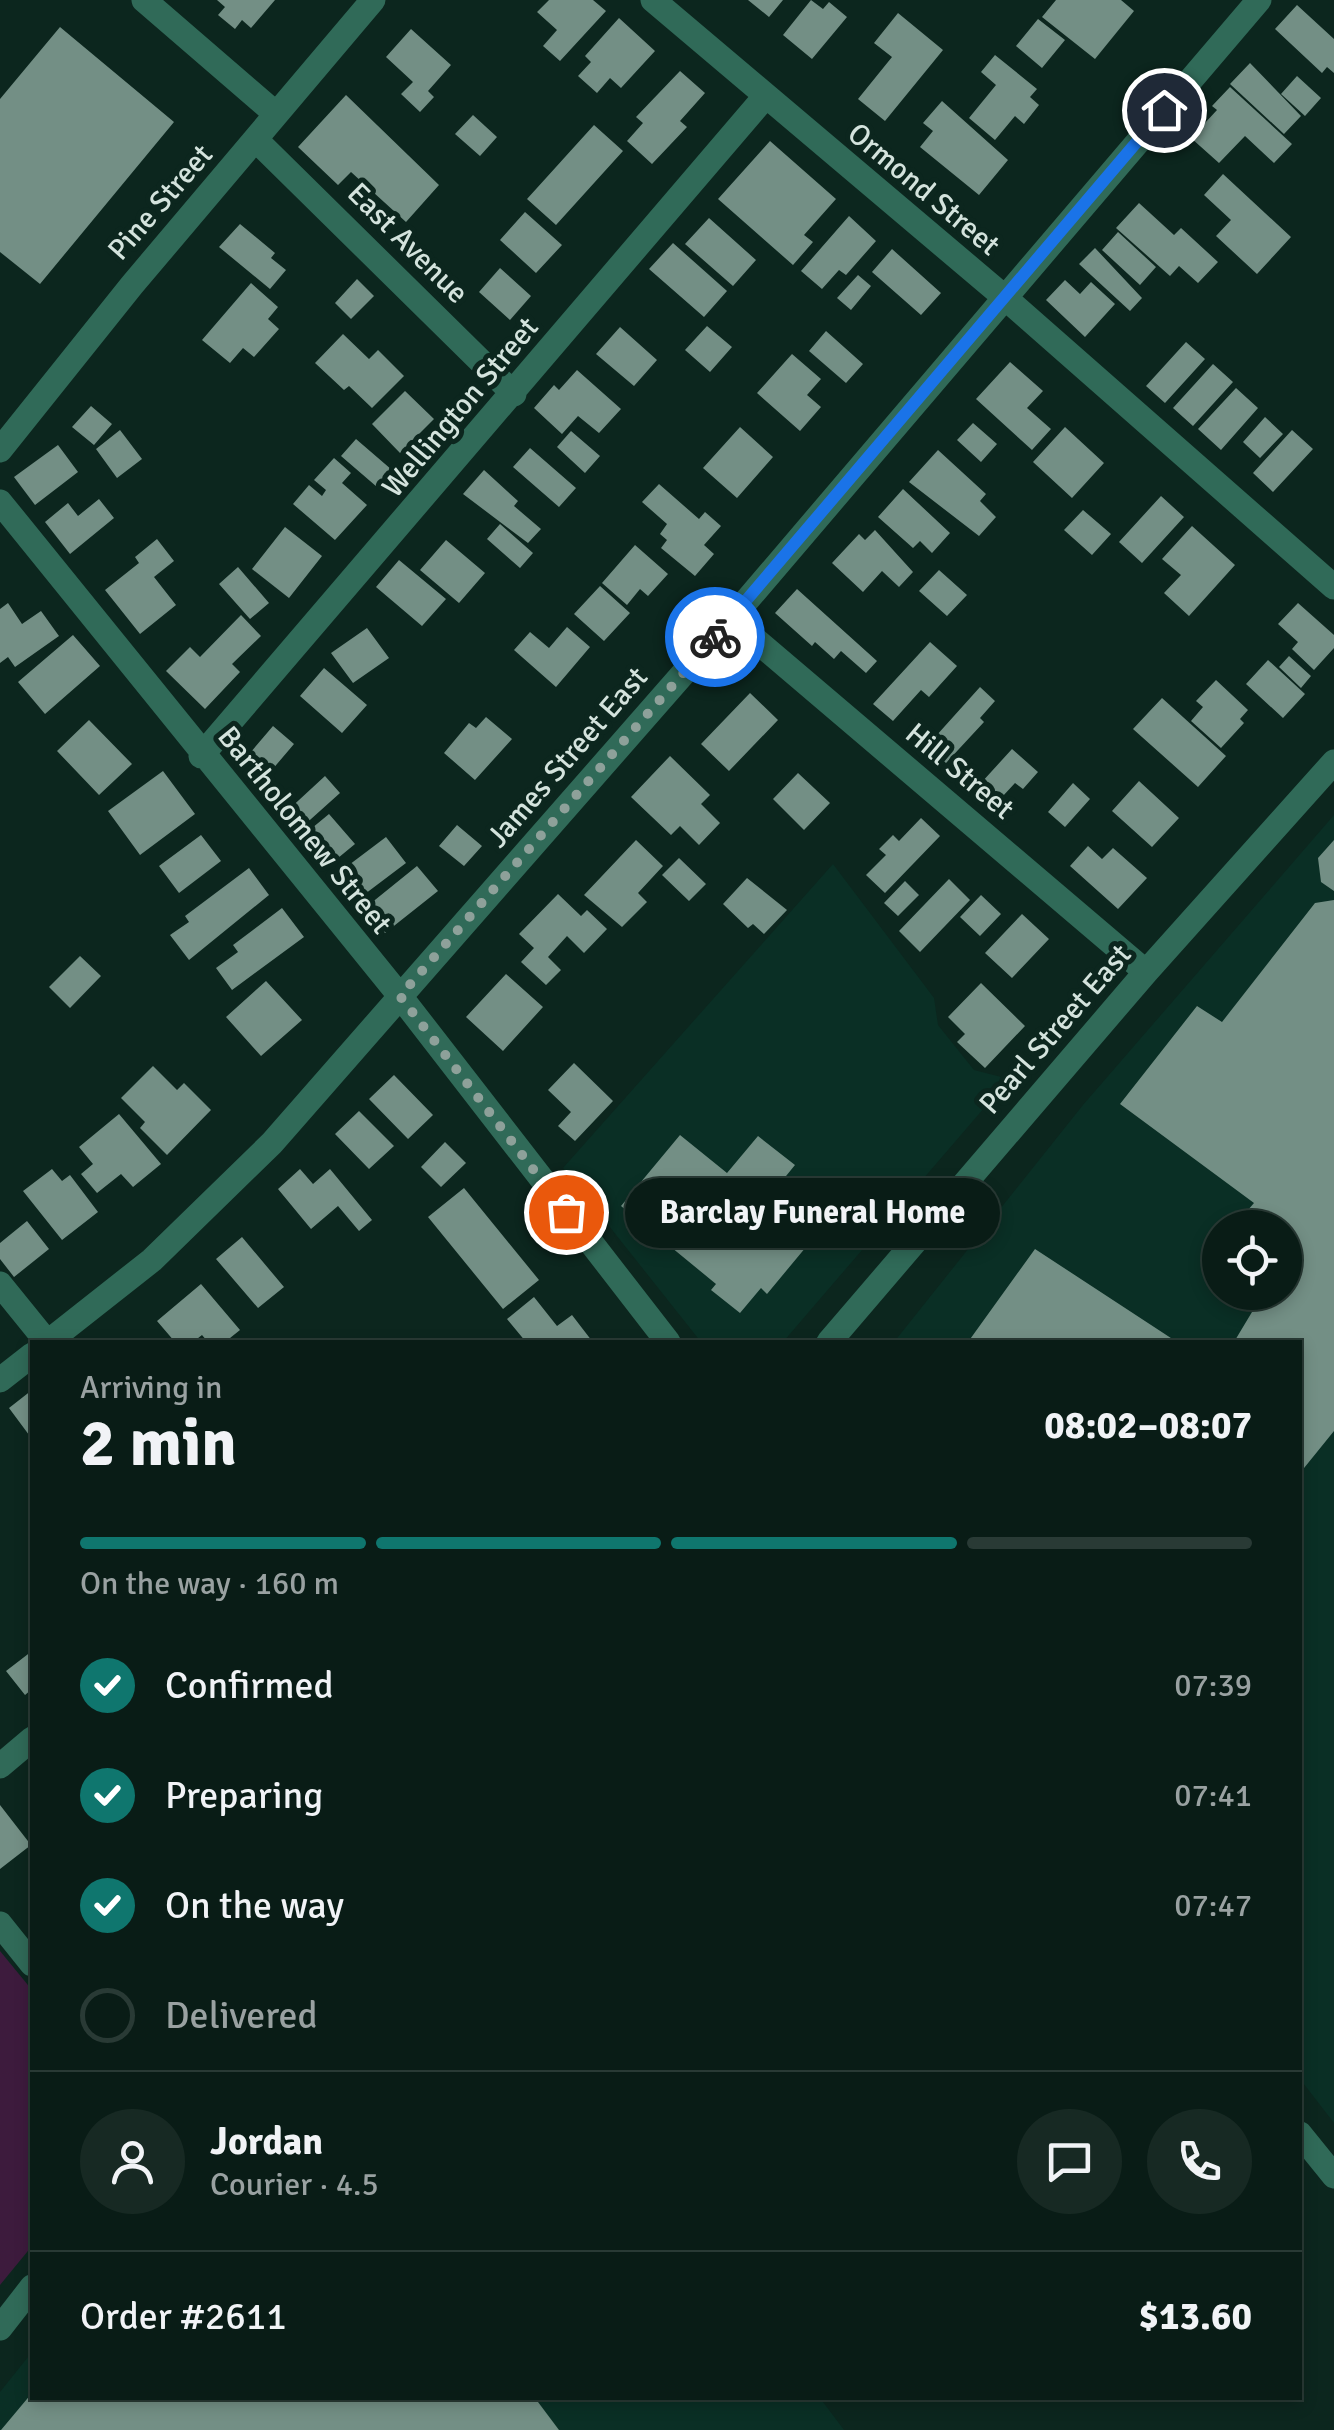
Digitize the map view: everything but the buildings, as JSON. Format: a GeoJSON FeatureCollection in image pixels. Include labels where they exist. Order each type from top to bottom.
{"type":"FeatureCollection","features":[{"type":"Feature","properties":{"kind":"street"},"geometry":{"type":"LineString","coordinates":[[144,0],[276,114]]}},
{"type":"Feature","properties":{"kind":"street","name":"Pine Street"},"geometry":{"type":"LineString","coordinates":[[0,450],[373,0]]}},
{"type":"Feature","properties":{"kind":"street","name":"Ormond Street"},"geometry":{"type":"LineString","coordinates":[[653,0],[764,98],[1003,296],[1334,586]]}},
{"type":"Feature","properties":{"kind":"street","name":"James Street East"},"geometry":{"type":"LineString","coordinates":[[51,1340],[152,1260],[272,1143],[732,619],[1003,296],[1260,0]]}},
{"type":"Feature","properties":{"kind":"street","name":"Wellington Street"},"geometry":{"type":"LineString","coordinates":[[202,756],[764,98]]}},
{"type":"Feature","properties":{"kind":"street","name":"East Avenue"},"geometry":{"type":"LineString","coordinates":[[256,140],[514,394]]}},
{"type":"Feature","properties":{"kind":"street","name":"Bartholomew Street"},"geometry":{"type":"LineString","coordinates":[[0,502],[400,996],[666,1340]]}},
{"type":"Feature","properties":{"kind":"street","name":"Hill Street"},"geometry":{"type":"LineString","coordinates":[[732,619],[1146,972]]}},
{"type":"Feature","properties":{"kind":"street","name":"Pearl Street East"},"geometry":{"type":"LineString","coordinates":[[831,1340],[1146,972],[1334,762]]}},
{"type":"Feature","properties":{"kind":"street"},"geometry":{"type":"LineString","coordinates":[[0,1284],[46,1340]]}},
{"type":"Feature","properties":{"kind":"street"},"geometry":{"type":"LineString","coordinates":[[0,1380],[30,1356]]}},
{"type":"Feature","properties":{"kind":"street"},"geometry":{"type":"LineString","coordinates":[[0,1766],[30,1741]]}},
{"type":"Feature","properties":{"kind":"street"},"geometry":{"type":"LineString","coordinates":[[0,1924],[30,1962]]}},
{"type":"Feature","properties":{"kind":"street"},"geometry":{"type":"LineString","coordinates":[[1302,2136],[1334,2176]]}},
{"type":"Feature","properties":{"kind":"street"},"geometry":{"type":"LineString","coordinates":[[0,2328],[30,2290]]}},
{"type":"Feature","properties":{"kind":"shaded area"},"geometry":{"type":"Polygon","coordinates":[[[1334,815],[1334,2123],[1302,2082],[1302,1340],[896,1340],[1083,1105],[1334,815]]]}},
{"type":"Feature","properties":{"kind":"shaded area"},"geometry":{"type":"Polygon","coordinates":[[[833,864],[934,998],[938,1025],[974,1070],[1009,1079],[785,1340],[699,1340],[563,1168],[833,864]]]}},
{"type":"Feature","properties":{"kind":"shaded area"},"geometry":{"type":"Polygon","coordinates":[[[0,1951],[30,1988],[30,2248],[0,2285],[0,1951]]]}},
{"type":"Feature","properties":{"kind":"shaded area"},"geometry":{"type":"Polygon","coordinates":[[[30,2354],[30,2400],[822,2400],[844,2430],[0,2430],[0,2392],[30,2354]]]}},
{"type":"Feature","properties":{"kind":"way so far"},"geometry":{"type":"LineString","coordinates":[[566,1212],[400,996],[715,637]]}},
{"type":"Feature","properties":{"kind":"place","name":"Barclay Funeral Home"},"geometry":{"type":"Point","coordinates":[566,1212]}},
{"type":"Feature","properties":{"kind":"route"},"geometry":{"type":"LineString","coordinates":[[715,637],[1164,110]]}}]}
